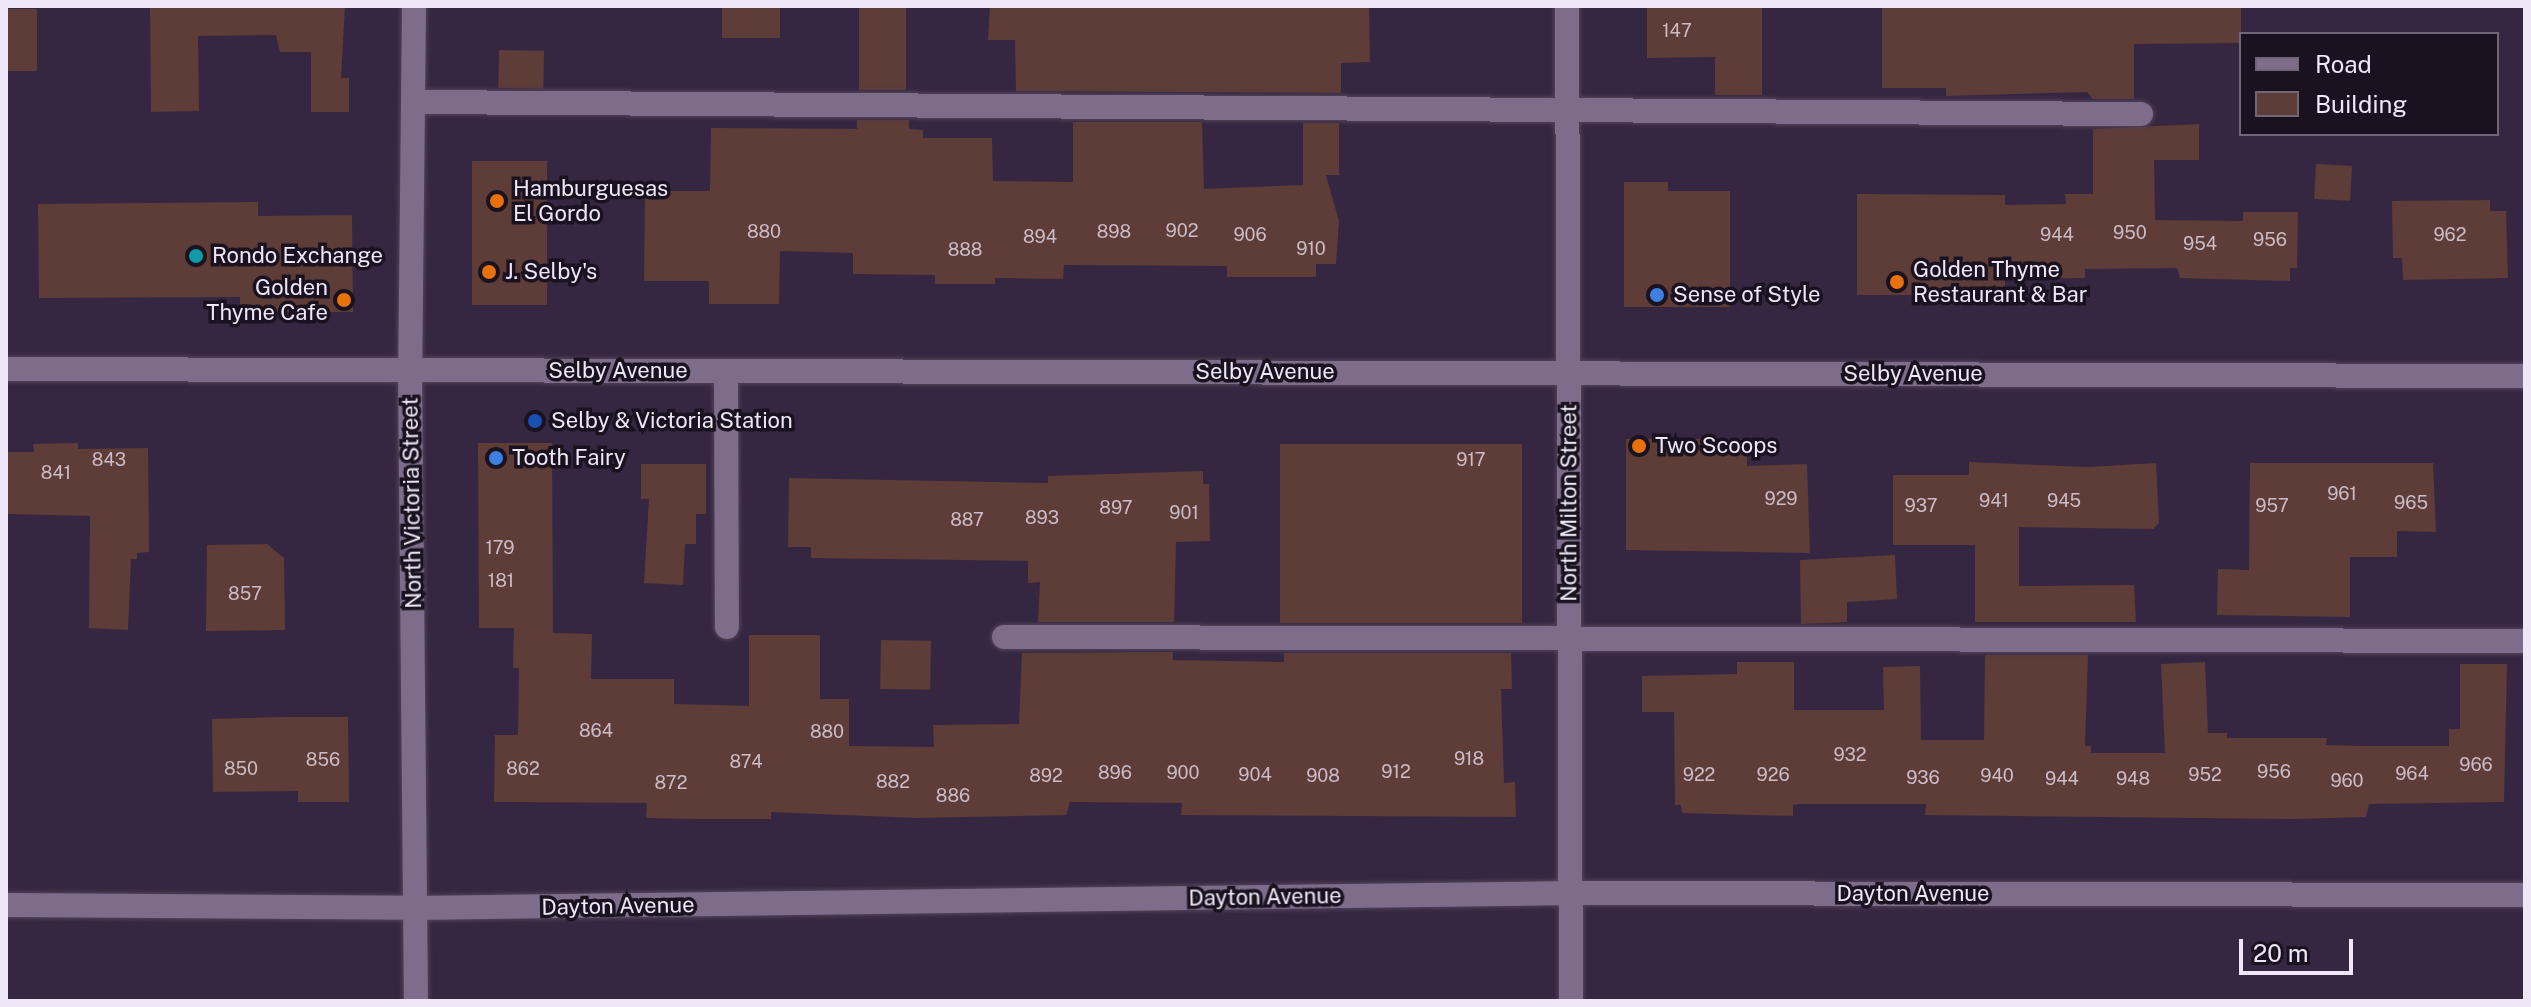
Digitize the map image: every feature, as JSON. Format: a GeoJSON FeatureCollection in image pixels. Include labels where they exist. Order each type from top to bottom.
{"type":"FeatureCollection","features":[{"type":"Feature","properties":{"kind":"street","name":"North Victoria Street"},"geometry":{"type":"LineString","coordinates":[[414,6],[410,370],[416,1001]]}},
{"type":"Feature","properties":{"kind":"street","name":"North Milton Street"},"geometry":{"type":"LineString","coordinates":[[1567,6],[1571,1001]]}},
{"type":"Feature","properties":{"kind":"street"},"geometry":{"type":"LineString","coordinates":[[414,102],[2141,114]]}},
{"type":"Feature","properties":{"kind":"street","name":"Selby Avenue"},"geometry":{"type":"LineString","coordinates":[[6,369],[2525,376]]}},
{"type":"Feature","properties":{"kind":"street"},"geometry":{"type":"LineString","coordinates":[[726,371],[727,627]]}},
{"type":"Feature","properties":{"kind":"street"},"geometry":{"type":"LineString","coordinates":[[1004,637],[1570,641],[2525,641]]}},
{"type":"Feature","properties":{"kind":"street","name":"Dayton Avenue"},"geometry":{"type":"LineString","coordinates":[[6,905],[415,908],[1571,893],[2525,895]]}},
{"type":"Feature","properties":{"kind":"building"},"geometry":{"type":"Polygon","coordinates":[[[150,6],[345,6],[341,78],[349,78],[349,112],[311,112],[311,52],[280,52],[276,35],[198,36],[199,111],[151,112],[150,6]]]}},
{"type":"Feature","properties":{"kind":"building"},"geometry":{"type":"Polygon","coordinates":[[[722,6],[780,6],[780,38],[722,38],[722,6]]]}},
{"type":"Feature","properties":{"kind":"building"},"geometry":{"type":"Polygon","coordinates":[[[859,6],[906,6],[906,90],[859,90],[859,6]]]}},
{"type":"Feature","properties":{"kind":"building"},"geometry":{"type":"Polygon","coordinates":[[[990,6],[1369,6],[1370,62],[1341,63],[1341,93],[1016,91],[1015,40],[988,40],[990,6]]]}},
{"type":"Feature","properties":{"kind":"building"},"geometry":{"type":"Polygon","coordinates":[[[1647,6],[1762,6],[1762,95],[1715,95],[1715,57],[1647,58],[1647,6]]]}},
{"type":"Feature","properties":{"kind":"building"},"geometry":{"type":"Polygon","coordinates":[[[1882,6],[2241,6],[2239,43],[2134,44],[2134,99],[2093,99],[2087,92],[1946,96],[1946,88],[1882,88],[1882,6]]]}},
{"type":"Feature","properties":{"kind":"building"},"geometry":{"type":"Polygon","coordinates":[[[6,9],[37,9],[37,71],[6,71],[6,9]]]}},
{"type":"Feature","properties":{"kind":"building"},"geometry":{"type":"Polygon","coordinates":[[[499,50],[544,51],[543,89],[498,88],[499,50]]]}},
{"type":"Feature","properties":{"kind":"building"},"geometry":{"type":"Polygon","coordinates":[[[857,120],[909,120],[909,129],[923,130],[923,138],[992,138],[993,181],[1073,182],[1073,122],[1202,122],[1204,189],[1303,185],[1303,123],[1339,123],[1339,175],[1326,175],[1339,221],[1336,264],[1316,264],[1316,277],[1227,277],[1227,266],[1064,265],[1063,279],[995,278],[995,284],[935,284],[935,275],[853,274],[853,253],[780,251],[779,304],[709,304],[709,281],[644,281],[645,191],[710,191],[711,128],[857,129],[857,120]]]}},
{"type":"Feature","properties":{"kind":"building"},"geometry":{"type":"Polygon","coordinates":[[[2199,124],[2199,160],[2154,160],[2155,220],[2243,221],[2243,212],[2298,212],[2297,268],[2290,268],[2290,281],[2180,278],[2177,268],[2085,269],[2085,278],[2005,279],[2005,295],[1857,295],[1857,194],[2005,195],[2005,205],[2066,204],[2065,194],[2093,194],[2093,129],[2199,124]]]}},
{"type":"Feature","properties":{"kind":"building"},"geometry":{"type":"Polygon","coordinates":[[[472,161],[547,161],[547,305],[472,305],[472,161]]]}},
{"type":"Feature","properties":{"kind":"building"},"geometry":{"type":"Polygon","coordinates":[[[2316,164],[2352,166],[2350,201],[2314,199],[2316,164]]]}},
{"type":"Feature","properties":{"kind":"building"},"geometry":{"type":"Polygon","coordinates":[[[1624,182],[1668,182],[1668,191],[1730,191],[1730,307],[1624,307],[1624,182]]]}},
{"type":"Feature","properties":{"kind":"building"},"geometry":{"type":"Polygon","coordinates":[[[2490,200],[2490,211],[2506,211],[2508,278],[2403,280],[2402,258],[2393,258],[2392,201],[2490,200]]]}},
{"type":"Feature","properties":{"kind":"building","name":"Rondo Exchange"},"geometry":{"type":"Polygon","coordinates":[[[258,202],[258,216],[352,215],[353,312],[240,312],[240,297],[39,298],[38,204],[258,202]]]}},
{"type":"Feature","properties":{"kind":"building"},"geometry":{"type":"Polygon","coordinates":[[[1626,439],[1747,439],[1747,466],[1807,464],[1810,553],[1626,550],[1626,439]]]}},
{"type":"Feature","properties":{"kind":"building"},"geometry":{"type":"Polygon","coordinates":[[[78,443],[78,449],[148,448],[149,552],[137,553],[137,559],[131,559],[128,630],[89,628],[90,516],[6,514],[6,452],[34,452],[33,444],[78,443]]]}},
{"type":"Feature","properties":{"kind":"building"},"geometry":{"type":"Polygon","coordinates":[[[478,443],[552,443],[553,633],[592,634],[591,679],[674,679],[674,704],[749,706],[749,635],[820,635],[820,699],[849,699],[849,746],[934,747],[933,725],[1019,724],[1022,653],[1173,652],[1173,660],[1284,662],[1284,653],[1511,653],[1512,689],[1501,689],[1504,783],[1515,782],[1516,817],[1181,815],[1182,803],[1070,802],[1066,815],[917,818],[771,812],[771,819],[694,819],[646,818],[647,803],[494,802],[495,735],[518,735],[519,668],[513,668],[514,628],[479,628],[478,443]]]}},
{"type":"Feature","properties":{"kind":"building"},"geometry":{"type":"Polygon","coordinates":[[[1280,444],[1522,444],[1522,623],[1280,623],[1280,444]]]}},
{"type":"Feature","properties":{"kind":"building"},"geometry":{"type":"Polygon","coordinates":[[[1969,462],[2088,467],[2156,463],[2159,523],[2153,529],[2019,527],[2019,586],[2134,585],[2136,622],[1975,622],[1975,545],[1893,545],[1893,475],[1969,475],[1969,462]]]}},
{"type":"Feature","properties":{"kind":"building"},"geometry":{"type":"Polygon","coordinates":[[[2250,463],[2433,463],[2436,532],[2397,531],[2397,557],[2350,557],[2350,617],[2217,615],[2218,569],[2249,570],[2250,463]]]}},
{"type":"Feature","properties":{"kind":"building"},"geometry":{"type":"Polygon","coordinates":[[[641,464],[706,464],[706,514],[696,514],[696,544],[685,544],[683,585],[644,583],[649,499],[641,499],[641,464]]]}},
{"type":"Feature","properties":{"kind":"building"},"geometry":{"type":"Polygon","coordinates":[[[1203,471],[1203,484],[1209,484],[1210,541],[1176,542],[1174,622],[1038,622],[1040,582],[1028,583],[1028,561],[811,558],[811,547],[788,547],[789,478],[1048,483],[1048,476],[1203,471]]]}},
{"type":"Feature","properties":{"kind":"building"},"geometry":{"type":"Polygon","coordinates":[[[267,544],[284,558],[285,630],[206,631],[207,545],[267,544]]]}},
{"type":"Feature","properties":{"kind":"building"},"geometry":{"type":"Polygon","coordinates":[[[1895,555],[1897,599],[1847,602],[1847,622],[1801,624],[1800,560],[1895,555]]]}},
{"type":"Feature","properties":{"kind":"building"},"geometry":{"type":"Polygon","coordinates":[[[881,640],[931,641],[930,690],[880,689],[881,640]]]}},
{"type":"Feature","properties":{"kind":"building"},"geometry":{"type":"Polygon","coordinates":[[[1985,655],[2088,655],[2085,746],[2091,746],[2091,753],[2165,753],[2161,664],[2205,662],[2208,733],[2227,733],[2227,738],[2327,738],[2326,745],[2449,746],[2449,729],[2460,729],[2460,664],[2507,664],[2504,802],[2369,804],[2366,817],[2296,819],[1925,815],[1926,804],[1800,804],[1793,805],[1793,816],[1682,813],[1681,805],[1675,805],[1674,712],[1642,712],[1642,676],[1737,674],[1737,662],[1794,662],[1794,710],[1884,710],[1883,667],[1920,666],[1921,740],[1984,740],[1985,655]]]}},
{"type":"Feature","properties":{"kind":"building"},"geometry":{"type":"Polygon","coordinates":[[[348,717],[349,802],[298,802],[298,791],[213,792],[212,719],[348,717]]]}},
{"type":"Feature","properties":{"kind":"place","name":"Hamburguesas El Gordo"},"geometry":{"type":"Point","coordinates":[497,201]}},
{"type":"Feature","properties":{"kind":"place","name":"Rondo Exchange"},"geometry":{"type":"Point","coordinates":[196,256]}},
{"type":"Feature","properties":{"kind":"place","name":"J. Selby's"},"geometry":{"type":"Point","coordinates":[489,272]}},
{"type":"Feature","properties":{"kind":"place","name":"Golden Thyme Restaurant & Bar"},"geometry":{"type":"Point","coordinates":[1897,282]}},
{"type":"Feature","properties":{"kind":"place","name":"Sense of Style"},"geometry":{"type":"Point","coordinates":[1657,295]}},
{"type":"Feature","properties":{"kind":"place","name":"Golden Thyme Cafe"},"geometry":{"type":"Point","coordinates":[344,300]}},
{"type":"Feature","properties":{"kind":"place","name":"Selby & Victoria Station"},"geometry":{"type":"Point","coordinates":[535,421]}},
{"type":"Feature","properties":{"kind":"place","name":"Two Scoops"},"geometry":{"type":"Point","coordinates":[1639,446]}},
{"type":"Feature","properties":{"kind":"place","name":"Tooth Fairy"},"geometry":{"type":"Point","coordinates":[496,458]}}]}
